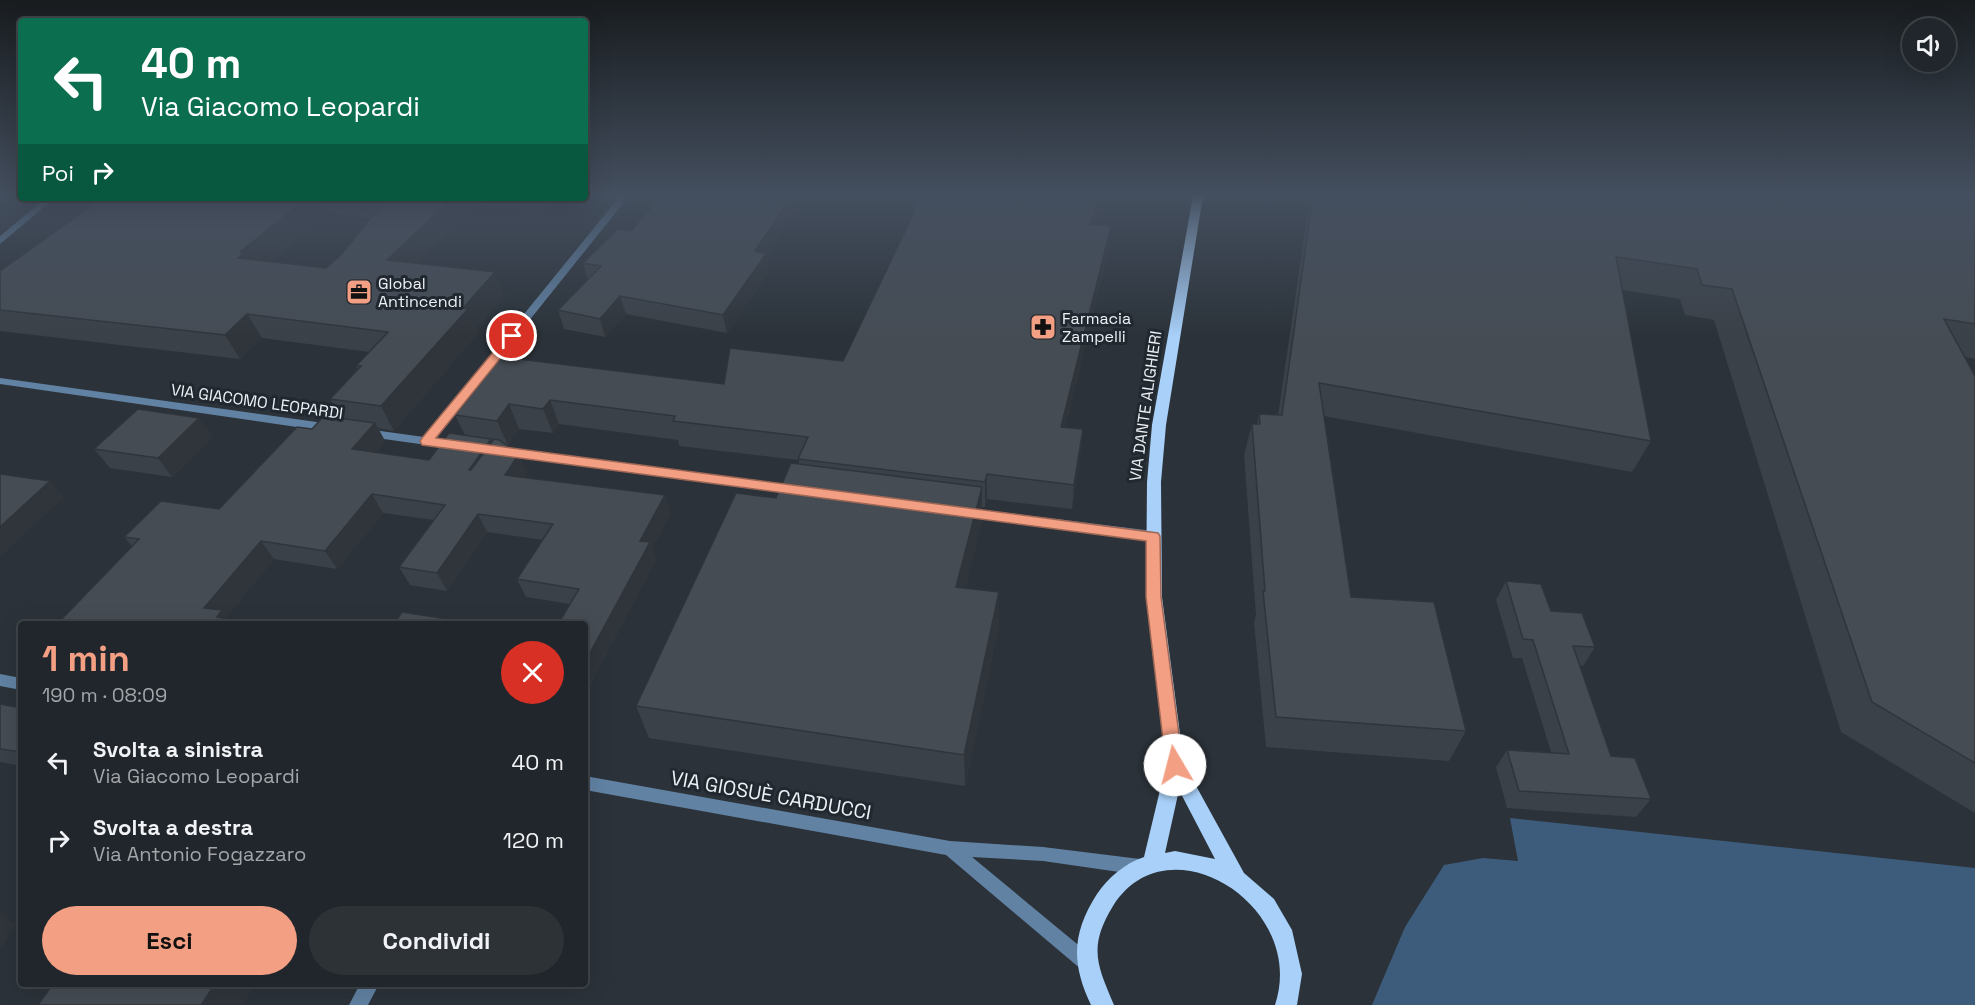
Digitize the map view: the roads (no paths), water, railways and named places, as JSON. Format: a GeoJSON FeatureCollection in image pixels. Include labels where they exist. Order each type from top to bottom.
{"type":"FeatureCollection","features":[{"type":"Feature","properties":{"kind":"main road","name":"VIA DANTE ALIGHIERI"},"geometry":{"type":"LineString","coordinates":[[1190,243],[1159,425],[1152,507],[1154,597],[1175,765],[1236,878]]}},
{"type":"Feature","properties":{"kind":"main road","name":"VIA DANTE ALIGHIERI"},"geometry":{"type":"LineString","coordinates":[[1147,865],[1175,765]]}},
{"type":"Feature","properties":{"kind":"main road"},"geometry":{"type":"LineString","coordinates":[[1103,1005],[1098,998],[1088,964],[1089,931],[1099,904],[1116,882],[1147,865],[1167,861],[1199,863],[1236,878],[1259,897],[1283,933],[1291,961],[1290,995],[1286,1005]]}},
{"type":"Feature","properties":{"kind":"street"},"geometry":{"type":"LineString","coordinates":[[427,441],[587,243]]}},
{"type":"Feature","properties":{"kind":"street","name":"VIA GIACOMO LEOPARDI"},"geometry":{"type":"LineString","coordinates":[[0,381],[474,448]]}},
{"type":"Feature","properties":{"kind":"street"},"geometry":{"type":"LineString","coordinates":[[497,451],[813,492]]}},
{"type":"Feature","properties":{"kind":"street"},"geometry":{"type":"LineString","coordinates":[[954,510],[1153,536]]}},
{"type":"Feature","properties":{"kind":"street"},"geometry":{"type":"LineString","coordinates":[[0,680],[18,683]]}},
{"type":"Feature","properties":{"kind":"street","name":"VIA GIOSUÈ CARDUCCI"},"geometry":{"type":"LineString","coordinates":[[588,784],[950,848],[1043,854],[1147,865]]}},
{"type":"Feature","properties":{"kind":"street","name":"VIA GIOSUÈ CARDUCCI"},"geometry":{"type":"LineString","coordinates":[[950,848],[1088,964]]}},
{"type":"Feature","properties":{"kind":"street"},"geometry":{"type":"LineString","coordinates":[[358,1005],[368,987]]}},
{"type":"Feature","properties":{"kind":"place","name":"Global Antincendi"},"geometry":{"type":"Point","coordinates":[359,292]}},
{"type":"Feature","properties":{"kind":"place","name":"Farmacia Zampelli"},"geometry":{"type":"Point","coordinates":[1043,327]}}]}
